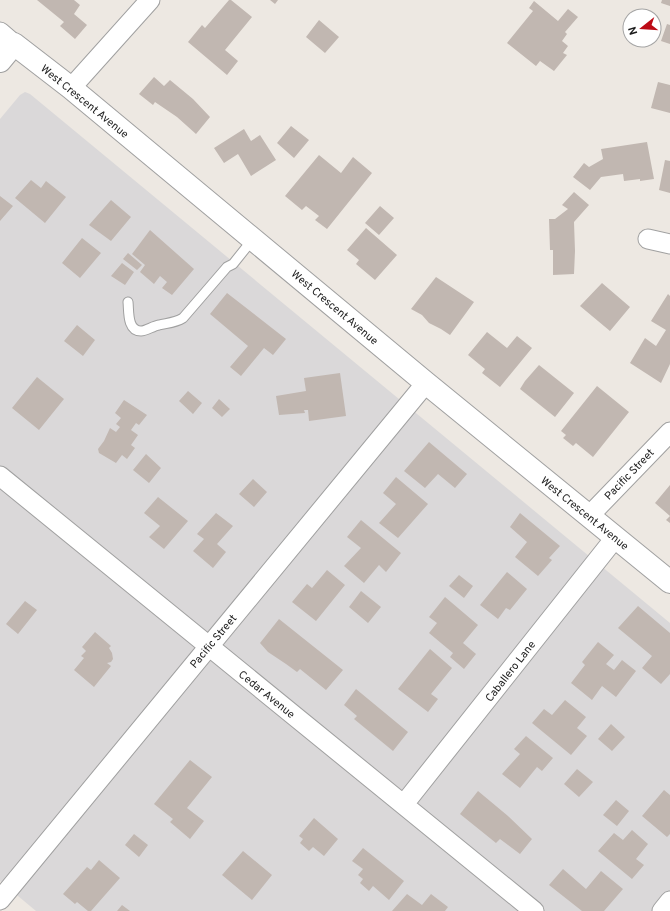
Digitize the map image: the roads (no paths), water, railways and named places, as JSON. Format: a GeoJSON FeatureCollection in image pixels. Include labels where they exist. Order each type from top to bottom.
{"type":"FeatureCollection","features":[{"type":"Feature","properties":{"kind":"street"},"geometry":{"type":"LineString","coordinates":[[71,88],[150,0]]}},
{"type":"Feature","properties":{"kind":"street"},"geometry":{"type":"LineString","coordinates":[[0,61],[7,38]]}},
{"type":"Feature","properties":{"kind":"street","name":"West Crescent Avenue"},"geometry":{"type":"LineString","coordinates":[[7,38],[71,88],[426,383],[670,582]]}},
{"type":"Feature","properties":{"kind":"street"},"geometry":{"type":"LineString","coordinates":[[648,239],[670,244]]}},
{"type":"Feature","properties":{"kind":"street","name":"Pacific Street"},"geometry":{"type":"LineString","coordinates":[[0,900],[426,383]]}},
{"type":"Feature","properties":{"kind":"street","name":"Pacific Street"},"geometry":{"type":"LineString","coordinates":[[589,516],[670,432]]}},
{"type":"Feature","properties":{"kind":"street","name":"Cedar Avenue"},"geometry":{"type":"LineString","coordinates":[[0,476],[534,911]]}},
{"type":"Feature","properties":{"kind":"street","name":"Caballero Lane"},"geometry":{"type":"LineString","coordinates":[[404,804],[615,538]]}},
{"type":"Feature","properties":{"kind":"street"},"geometry":{"type":"LineString","coordinates":[[662,911],[670,901]]}},
{"type":"Feature","properties":{"kind":"lane"},"geometry":{"type":"LineString","coordinates":[[128,302],[130,323],[135,329],[142,331],[159,325],[177,322],[183,318],[226,267],[233,264],[253,239]]}}]}
